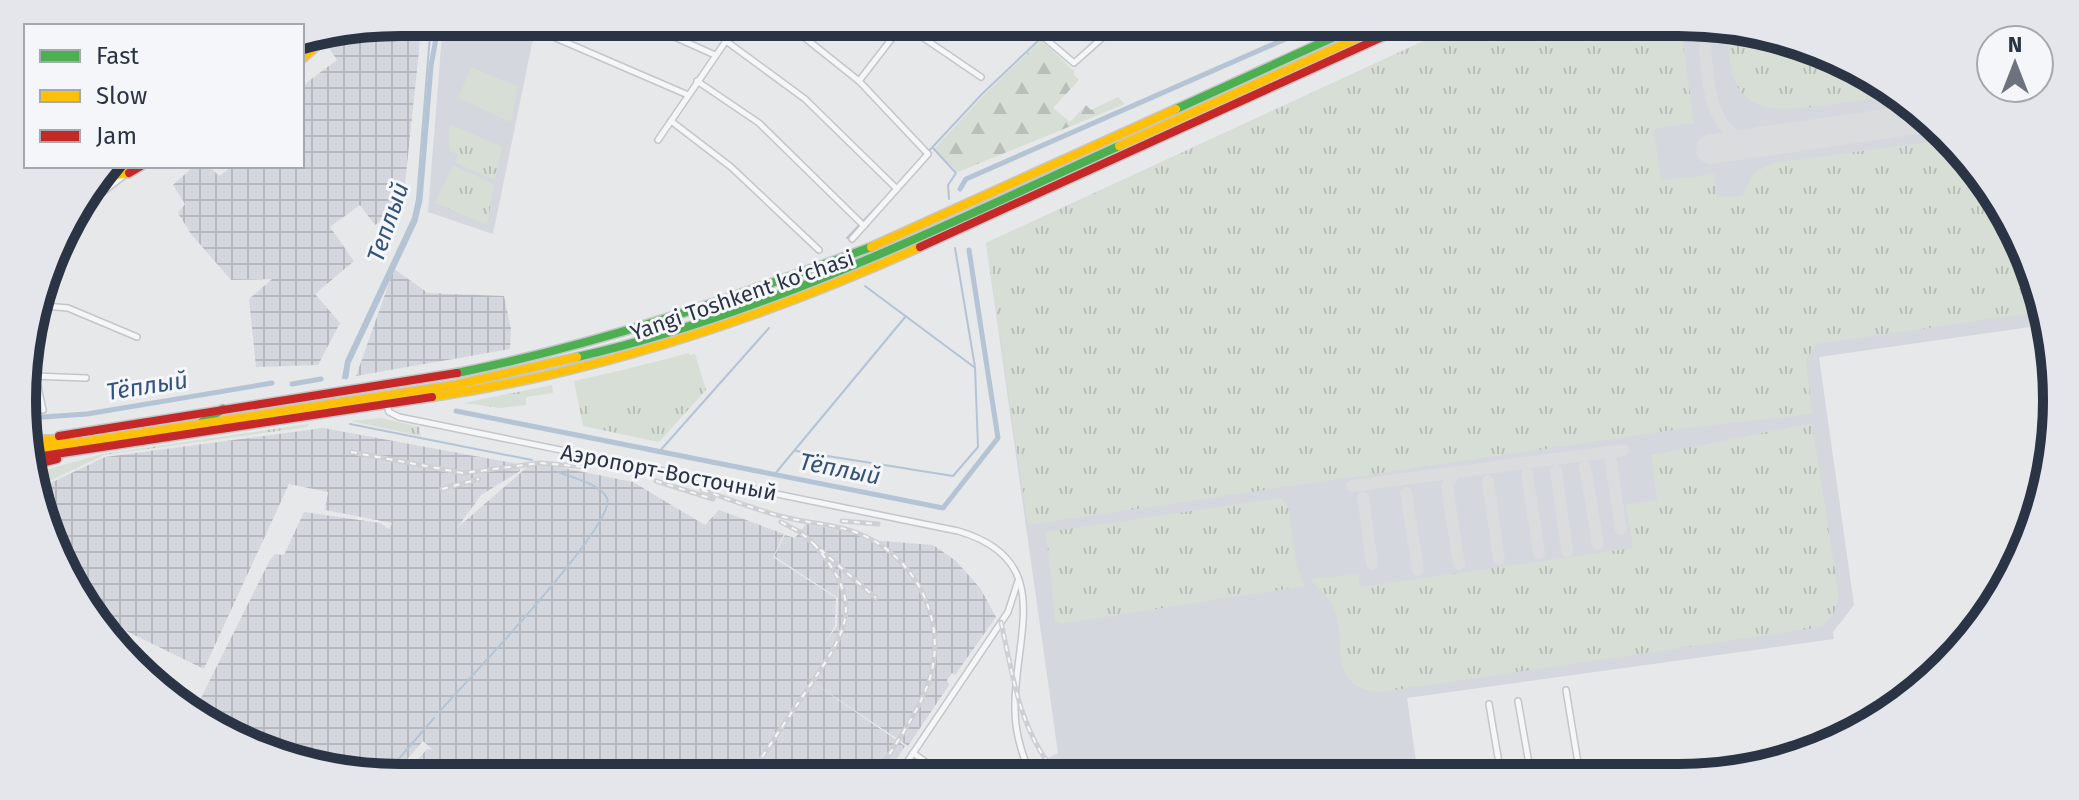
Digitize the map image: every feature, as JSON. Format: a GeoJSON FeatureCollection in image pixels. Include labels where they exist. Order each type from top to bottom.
{"type":"FeatureCollection","features":[{"type":"Feature","properties":{"kind":"main road"},"geometry":{"type":"LineString","coordinates":[[39,448],[223,409],[396,384],[522,360],[642,328],[761,291],[877,245],[1336,36]]}},
{"type":"Feature","properties":{"kind":"main road","name":"Yangi Toshkent ko‘chasi"},"geometry":{"type":"LineString","coordinates":[[106,442],[499,376],[592,354],[709,320],[859,264],[1362,36]]}},
{"type":"Feature","properties":{"kind":"main road","name":"Yangi Toshkent ko‘chasi"},"geometry":{"type":"LineString","coordinates":[[39,448],[387,405],[585,365],[781,305],[928,243],[1384,36]]}},
{"type":"Feature","properties":{"kind":"main road"},"geometry":{"type":"LineString","coordinates":[[113,176],[138,168]]}},
{"type":"Feature","properties":{"kind":"main road"},"geometry":{"type":"LineString","coordinates":[[196,425],[223,409]]}},
{"type":"Feature","properties":{"kind":"main road"},"geometry":{"type":"LineString","coordinates":[[39,448],[106,442]]}},
{"type":"Feature","properties":{"kind":"main road"},"geometry":{"type":"LineString","coordinates":[[41,462],[106,442]]}},
{"type":"Feature","properties":{"kind":"street"},"geometry":{"type":"LineString","coordinates":[[551,36],[688,95]]}},
{"type":"Feature","properties":{"kind":"street"},"geometry":{"type":"LineString","coordinates":[[672,36],[715,55]]}},
{"type":"Feature","properties":{"kind":"street"},"geometry":{"type":"LineString","coordinates":[[658,140],[729,36]]}},
{"type":"Feature","properties":{"kind":"street"},"geometry":{"type":"LineString","coordinates":[[803,36],[859,81],[927,152],[852,239]]}},
{"type":"Feature","properties":{"kind":"street"},"geometry":{"type":"LineString","coordinates":[[859,81],[892,36]]}},
{"type":"Feature","properties":{"kind":"street"},"geometry":{"type":"LineString","coordinates":[[921,36],[981,77]]}},
{"type":"Feature","properties":{"kind":"street"},"geometry":{"type":"LineString","coordinates":[[1042,36],[1074,63],[1104,36]]}},
{"type":"Feature","properties":{"kind":"street"},"geometry":{"type":"LineString","coordinates":[[726,41],[805,99],[895,188]]}},
{"type":"Feature","properties":{"kind":"street"},"geometry":{"type":"LineString","coordinates":[[697,81],[759,123],[862,224]]}},
{"type":"Feature","properties":{"kind":"street"},"geometry":{"type":"LineString","coordinates":[[671,121],[731,167],[819,250]]}},
{"type":"Feature","properties":{"kind":"street"},"geometry":{"type":"LineString","coordinates":[[99,195],[129,173]]}},
{"type":"Feature","properties":{"kind":"street"},"geometry":{"type":"LineString","coordinates":[[48,306],[68,308],[137,337]]}},
{"type":"Feature","properties":{"kind":"street"},"geometry":{"type":"LineString","coordinates":[[37,376],[86,378]]}},
{"type":"Feature","properties":{"kind":"street"},"geometry":{"type":"LineString","coordinates":[[37,382],[43,410]]}},
{"type":"Feature","properties":{"kind":"street","name":"Аэропорт-Восточный"},"geometry":{"type":"LineString","coordinates":[[387,405],[389,412],[399,417],[958,531],[996,547],[1008,558],[1018,578]]}},
{"type":"Feature","properties":{"kind":"street"},"geometry":{"type":"LineString","coordinates":[[906,764],[1008,612],[1018,578]]}},
{"type":"Feature","properties":{"kind":"street"},"geometry":{"type":"LineString","coordinates":[[1018,578],[1023,591],[1025,620],[1015,713],[1019,749],[1026,764]]}},
{"type":"Feature","properties":{"kind":"street"},"geometry":{"type":"LineString","coordinates":[[1566,690],[1578,764]]}},
{"type":"Feature","properties":{"kind":"street"},"geometry":{"type":"LineString","coordinates":[[1518,701],[1529,764]]}},
{"type":"Feature","properties":{"kind":"street"},"geometry":{"type":"LineString","coordinates":[[1489,704],[1499,764]]}},
{"type":"Feature","properties":{"kind":"street"},"geometry":{"type":"LineString","coordinates":[[913,753],[929,764]]}},
{"type":"Feature","properties":{"kind":"shaded area"},"geometry":{"type":"Polygon","coordinates":[[[421,36],[403,203],[375,225],[360,205],[330,227],[354,261],[315,294],[340,323],[318,365],[256,367],[249,299],[272,279],[231,280],[191,234],[178,213],[185,204],[173,185],[192,168],[211,168],[219,176],[230,168],[304,168],[304,85],[337,60],[329,48],[334,42],[352,39],[421,36]]]}},
{"type":"Feature","properties":{"kind":"shaded area"},"geometry":{"type":"Polygon","coordinates":[[[442,36],[534,36],[493,234],[428,212],[442,36]]]}},
{"type":"Feature","properties":{"kind":"shaded area"},"geometry":{"type":"Polygon","coordinates":[[[1435,36],[1703,37],[1773,48],[1818,64],[1881,97],[1919,126],[1968,178],[1994,218],[2024,283],[2035,326],[1819,357],[1854,605],[1833,632],[1834,639],[1407,698],[1416,764],[1043,764],[1041,762],[1058,753],[986,243],[1435,36]]]}},
{"type":"Feature","properties":{"kind":"shaded area"},"geometry":{"type":"Polygon","coordinates":[[[394,269],[428,293],[504,296],[511,329],[510,349],[356,376],[394,269]]]}},
{"type":"Feature","properties":{"kind":"shaded area"},"geometry":{"type":"Polygon","coordinates":[[[323,428],[518,464],[520,471],[481,495],[457,528],[533,462],[633,482],[705,525],[719,510],[784,534],[773,557],[836,598],[835,626],[825,643],[837,626],[838,598],[774,556],[785,535],[795,538],[806,524],[855,533],[870,540],[933,545],[956,561],[980,588],[996,617],[955,675],[952,673],[947,680],[949,685],[908,746],[802,675],[905,746],[893,764],[414,764],[427,749],[433,750],[423,741],[403,764],[329,757],[261,736],[198,703],[270,560],[275,554],[284,555],[304,512],[380,523],[389,529],[392,523],[325,510],[328,492],[289,484],[204,669],[109,620],[74,561],[55,517],[46,485],[105,457],[323,428]]]}},
{"type":"Feature","properties":{"kind":"green space"},"geometry":{"type":"Polygon","coordinates":[[[1435,36],[1682,36],[1694,123],[1654,129],[1661,180],[1714,174],[1718,197],[1742,196],[1754,173],[1772,163],[1934,141],[1968,178],[1994,218],[2024,283],[2033,313],[1817,344],[1806,360],[1812,414],[1686,428],[1028,525],[986,243],[1435,36]]]}},
{"type":"Feature","properties":{"kind":"green space"},"geometry":{"type":"Polygon","coordinates":[[[1728,39],[1773,48],[1840,74],[1882,97],[1794,108],[1759,105],[1747,98],[1738,87],[1728,39]]]}},
{"type":"Feature","properties":{"kind":"green space"},"geometry":{"type":"Polygon","coordinates":[[[1041,40],[1075,72],[1073,74],[1079,80],[1053,108],[1070,122],[1086,105],[1091,110],[1118,97],[1125,104],[958,172],[934,149],[1041,40]]]}},
{"type":"Feature","properties":{"kind":"green space"},"geometry":{"type":"Polygon","coordinates":[[[471,67],[518,86],[511,122],[458,98],[471,67]]]}},
{"type":"Feature","properties":{"kind":"green space"},"geometry":{"type":"Polygon","coordinates":[[[449,124],[502,147],[495,180],[456,163],[458,155],[449,150],[449,124]]]}},
{"type":"Feature","properties":{"kind":"green space"},"geometry":{"type":"Polygon","coordinates":[[[453,165],[494,184],[487,225],[435,203],[453,165]]]}},
{"type":"Feature","properties":{"kind":"green space"},"geometry":{"type":"Polygon","coordinates":[[[689,353],[699,391],[589,414],[581,381],[689,353]]]}},
{"type":"Feature","properties":{"kind":"green space"},"geometry":{"type":"Polygon","coordinates":[[[695,354],[706,390],[659,442],[583,426],[574,381],[695,354]]]}},
{"type":"Feature","properties":{"kind":"green space"},"geometry":{"type":"Polygon","coordinates":[[[552,385],[553,393],[526,397],[526,405],[500,408],[464,403],[552,385]]]}},
{"type":"Feature","properties":{"kind":"green space"},"geometry":{"type":"Polygon","coordinates":[[[381,418],[419,427],[421,436],[351,421],[381,418]]]}},
{"type":"Feature","properties":{"kind":"green space"},"geometry":{"type":"Polygon","coordinates":[[[1812,423],[1839,597],[1833,615],[1822,627],[1381,692],[1352,683],[1345,673],[1334,609],[1310,579],[1358,574],[1360,587],[1633,548],[1626,505],[1657,500],[1651,455],[1812,423]]]}},
{"type":"Feature","properties":{"kind":"green space"},"geometry":{"type":"Polygon","coordinates":[[[309,424],[307,427],[104,455],[47,482],[44,477],[43,470],[103,454],[309,424]]]}},
{"type":"Feature","properties":{"kind":"green space"},"geometry":{"type":"Polygon","coordinates":[[[1281,498],[1288,506],[1297,566],[1305,586],[1060,624],[1055,621],[1046,532],[1281,498]]]}},
{"type":"Feature","properties":{"kind":"waterway","name":"Теплый"},"geometry":{"type":"LineString","coordinates":[[343,378],[346,361],[413,218],[430,36]]}},
{"type":"Feature","properties":{"kind":"waterway","name":"Теплый"},"geometry":{"type":"LineString","coordinates":[[346,377],[348,363],[415,221],[420,200],[431,66],[436,36]]}},
{"type":"Feature","properties":{"kind":"waterway","name":"Тёплый"},"geometry":{"type":"LineString","coordinates":[[960,189],[966,179],[1292,36]]}},
{"type":"Feature","properties":{"kind":"waterway"},"geometry":{"type":"LineString","coordinates":[[927,153],[982,94],[1041,38]]}},
{"type":"Feature","properties":{"kind":"waterway"},"geometry":{"type":"LineString","coordinates":[[933,148],[956,173],[948,185],[949,199]]}},
{"type":"Feature","properties":{"kind":"waterway"},"geometry":{"type":"LineString","coordinates":[[847,238],[893,190]]}},
{"type":"Feature","properties":{"kind":"waterway"},"geometry":{"type":"LineString","coordinates":[[796,451],[953,476],[978,447],[975,367],[955,248]]}},
{"type":"Feature","properties":{"kind":"waterway","name":"Тёплый"},"geometry":{"type":"LineString","coordinates":[[456,411],[943,508],[998,438],[969,250]]}},
{"type":"Feature","properties":{"kind":"waterway"},"geometry":{"type":"LineString","coordinates":[[865,286],[974,367]]}},
{"type":"Feature","properties":{"kind":"waterway"},"geometry":{"type":"LineString","coordinates":[[774,475],[906,316]]}},
{"type":"Feature","properties":{"kind":"waterway"},"geometry":{"type":"LineString","coordinates":[[658,453],[769,328]]}},
{"type":"Feature","properties":{"kind":"waterway","name":"Тёплый"},"geometry":{"type":"LineString","coordinates":[[292,384],[321,379]]}},
{"type":"Feature","properties":{"kind":"waterway","name":"Тёплый"},"geometry":{"type":"LineString","coordinates":[[37,417],[87,414],[272,383]]}},
{"type":"Feature","properties":{"kind":"waterway"},"geometry":{"type":"LineString","coordinates":[[350,424],[532,460]]}},
{"type":"Feature","properties":{"kind":"waterway"},"geometry":{"type":"LineString","coordinates":[[439,712],[565,569],[604,513],[607,498],[603,493],[592,485],[558,472]]}},
{"type":"Feature","properties":{"kind":"waterway"},"geometry":{"type":"LineString","coordinates":[[395,764],[434,718]]}},
{"type":"Feature","properties":{"kind":"taxiway"},"geometry":{"type":"LineString","coordinates":[[1704,37],[1708,80],[1718,115],[1727,129],[1740,138],[1759,142]]}},
{"type":"Feature","properties":{"kind":"taxiway"},"geometry":{"type":"LineString","coordinates":[[1352,486],[1623,450]]}},
{"type":"Feature","properties":{"kind":"taxiway"},"geometry":{"type":"LineString","coordinates":[[1611,462],[1621,529]]}},
{"type":"Feature","properties":{"kind":"taxiway"},"geometry":{"type":"LineString","coordinates":[[1585,467],[1598,544]]}},
{"type":"Feature","properties":{"kind":"taxiway"},"geometry":{"type":"LineString","coordinates":[[1556,471],[1567,551]]}},
{"type":"Feature","properties":{"kind":"taxiway"},"geometry":{"type":"LineString","coordinates":[[1455,472],[1447,487],[1459,564]]}},
{"type":"Feature","properties":{"kind":"taxiway"},"geometry":{"type":"LineString","coordinates":[[1527,474],[1539,553]]}},
{"type":"Feature","properties":{"kind":"taxiway"},"geometry":{"type":"LineString","coordinates":[[1488,481],[1499,559]]}},
{"type":"Feature","properties":{"kind":"taxiway"},"geometry":{"type":"LineString","coordinates":[[1406,493],[1418,570]]}},
{"type":"Feature","properties":{"kind":"taxiway"},"geometry":{"type":"LineString","coordinates":[[1363,498],[1372,564]]}},
{"type":"Feature","properties":{"kind":"runway"},"geometry":{"type":"LineString","coordinates":[[1711,149],[1912,120]]}},
{"type":"Feature","properties":{"kind":"railway"},"geometry":{"type":"LineString","coordinates":[[351,452],[463,473],[540,463],[586,467]]}},
{"type":"Feature","properties":{"kind":"railway"},"geometry":{"type":"LineString","coordinates":[[442,489],[479,479]]}},
{"type":"Feature","properties":{"kind":"railway"},"geometry":{"type":"LineString","coordinates":[[656,481],[713,499]]}},
{"type":"Feature","properties":{"kind":"railway"},"geometry":{"type":"LineString","coordinates":[[702,490],[774,514],[855,532],[895,556],[910,573],[930,613],[934,658],[924,693],[883,764]]}},
{"type":"Feature","properties":{"kind":"railway"},"geometry":{"type":"LineString","coordinates":[[842,521],[878,524]]}},
{"type":"Feature","properties":{"kind":"railway"},"geometry":{"type":"LineString","coordinates":[[781,522],[800,532],[876,598]]}},
{"type":"Feature","properties":{"kind":"railway"},"geometry":{"type":"LineString","coordinates":[[758,764],[821,669],[841,633],[845,601],[840,584],[813,543]]}},
{"type":"Feature","properties":{"kind":"railway"},"geometry":{"type":"LineString","coordinates":[[1001,622],[1020,704],[1035,742],[1049,764]]}},
{"type":"Feature","properties":{"kind":"traffic: fast"},"geometry":{"type":"LineString","coordinates":[[1176,109],[1336,36]]}},
{"type":"Feature","properties":{"kind":"traffic: fast"},"geometry":{"type":"LineString","coordinates":[[577,357],[648,339],[786,292],[920,237],[1119,146]]}},
{"type":"Feature","properties":{"kind":"traffic: fast"},"geometry":{"type":"LineString","coordinates":[[457,373],[615,334],[871,247]]}},
{"type":"Feature","properties":{"kind":"traffic: fast"},"geometry":{"type":"LineString","coordinates":[[202,422],[223,409]]}},
{"type":"Feature","properties":{"kind":"traffic: slow"},"geometry":{"type":"LineString","coordinates":[[1119,146],[1362,36]]}},
{"type":"Feature","properties":{"kind":"traffic: slow"},"geometry":{"type":"LineString","coordinates":[[304,57],[317,46]]}},
{"type":"Feature","properties":{"kind":"traffic: slow"},"geometry":{"type":"LineString","coordinates":[[871,247],[1176,109]]}},
{"type":"Feature","properties":{"kind":"traffic: slow"},"geometry":{"type":"LineString","coordinates":[[113,176],[129,173]]}},
{"type":"Feature","properties":{"kind":"traffic: slow"},"geometry":{"type":"LineString","coordinates":[[432,397],[557,373],[681,338],[803,296],[920,247]]}},
{"type":"Feature","properties":{"kind":"traffic: slow"},"geometry":{"type":"LineString","coordinates":[[39,448],[455,385],[577,357]]}},
{"type":"Feature","properties":{"kind":"traffic: slow"},"geometry":{"type":"LineString","coordinates":[[38,440],[70,439]]}},
{"type":"Feature","properties":{"kind":"traffic: jam"},"geometry":{"type":"LineString","coordinates":[[920,247],[1384,36]]}},
{"type":"Feature","properties":{"kind":"traffic: jam"},"geometry":{"type":"LineString","coordinates":[[129,173],[138,168]]}},
{"type":"Feature","properties":{"kind":"traffic: jam"},"geometry":{"type":"LineString","coordinates":[[59,436],[457,373]]}},
{"type":"Feature","properties":{"kind":"traffic: jam"},"geometry":{"type":"LineString","coordinates":[[40,456],[432,397]]}},
{"type":"Feature","properties":{"kind":"traffic: jam"},"geometry":{"type":"LineString","coordinates":[[42,463],[57,459]]}}]}
